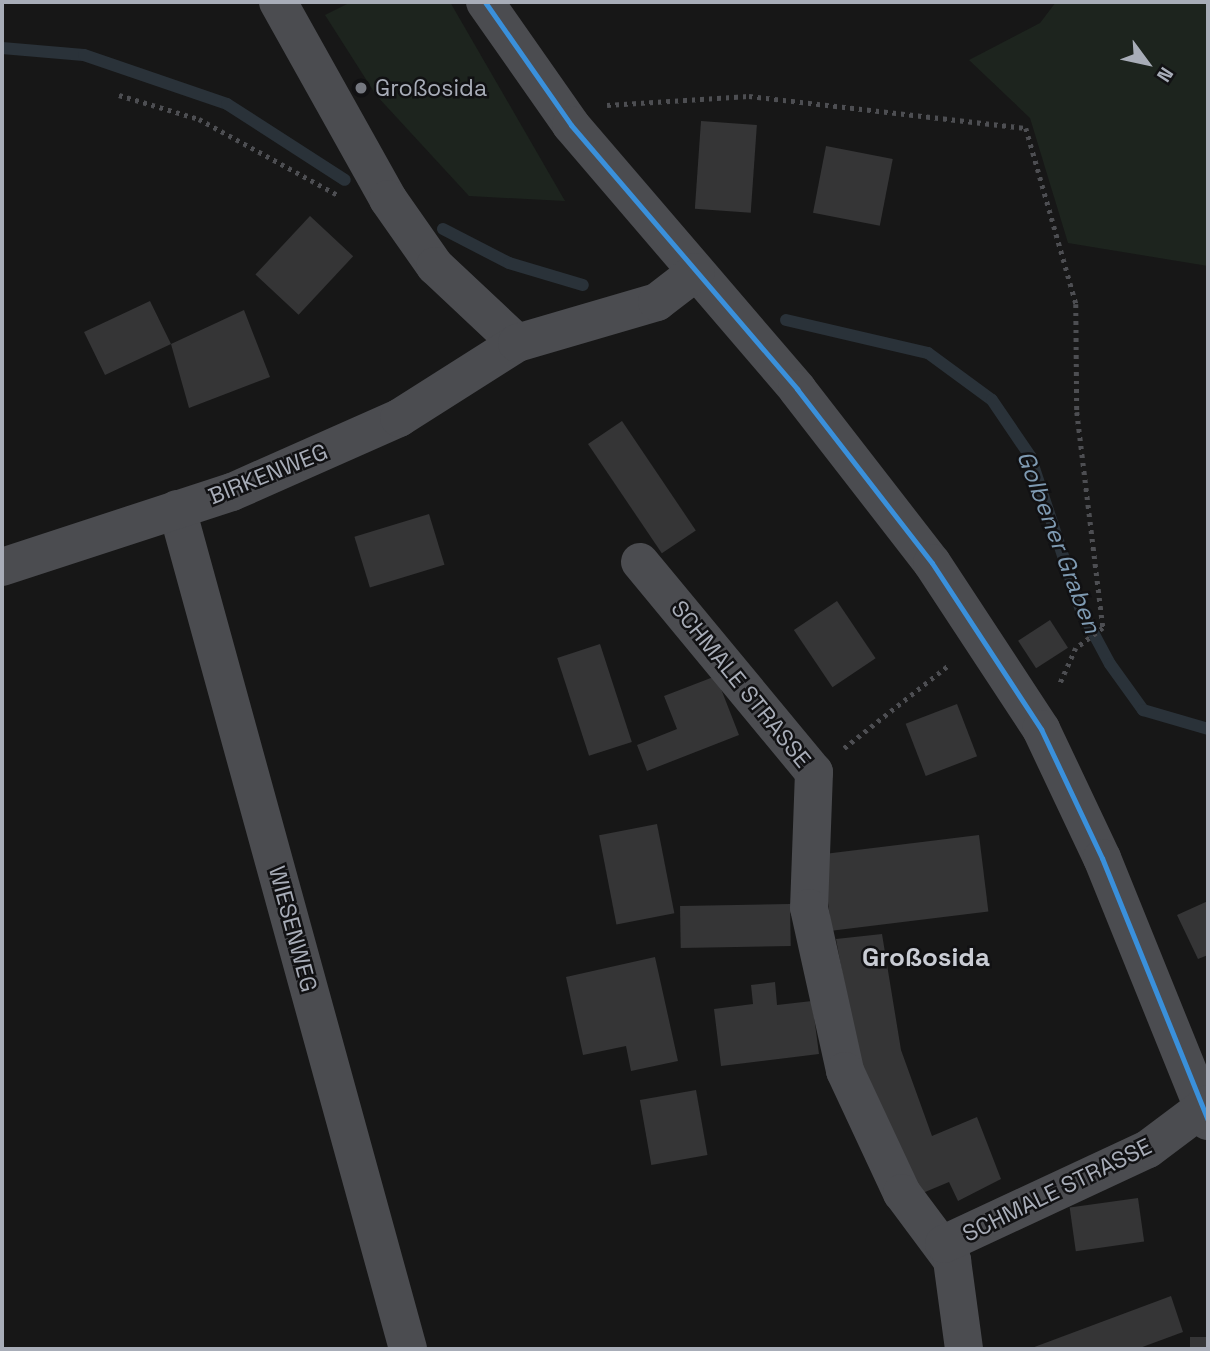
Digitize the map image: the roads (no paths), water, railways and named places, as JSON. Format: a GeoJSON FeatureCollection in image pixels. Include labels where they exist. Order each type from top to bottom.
{"type":"FeatureCollection","features":[{"type":"Feature","properties":{"kind":"street"},"geometry":{"type":"LineString","coordinates":[[278,2],[388,199],[435,266],[517,343]]}},
{"type":"Feature","properties":{"kind":"street"},"geometry":{"type":"LineString","coordinates":[[485,2],[558,108],[797,389],[932,563],[980,641],[1041,729],[1102,858],[1206,1111]]}},
{"type":"Feature","properties":{"kind":"street","name":"BIRKENWEG"},"geometry":{"type":"LineString","coordinates":[[2,567],[232,492],[400,418],[517,343],[657,302],[696,272]]}},
{"type":"Feature","properties":{"kind":"street","name":"WIESENWEG"},"geometry":{"type":"LineString","coordinates":[[177,509],[408,1349]]}},
{"type":"Feature","properties":{"kind":"street","name":"SCHMALE STRASSE"},"geometry":{"type":"LineString","coordinates":[[640,562],[814,772],[809,908],[845,1071],[902,1193],[944,1244],[952,1260],[964,1349]]}},
{"type":"Feature","properties":{"kind":"street","name":"SCHMALE STRASSE"},"geometry":{"type":"LineString","coordinates":[[944,1244],[1148,1149],[1206,1111]]}},
{"type":"Feature","properties":{"kind":"waterway","name":"Golbener Graben"},"geometry":{"type":"LineString","coordinates":[[2,48],[84,55],[227,104],[345,180]]}},
{"type":"Feature","properties":{"kind":"waterway","name":"Golbener Graben"},"geometry":{"type":"LineString","coordinates":[[443,229],[509,263],[583,285]]}},
{"type":"Feature","properties":{"kind":"waterway","name":"Golbener Graben"},"geometry":{"type":"LineString","coordinates":[[786,320],[928,353],[992,400],[1030,456],[1081,610],[1110,664],[1143,710],[1208,729]]}},
{"type":"Feature","properties":{"kind":"place","name":"Großosida"},"geometry":{"type":"Point","coordinates":[361,88]}},
{"type":"Feature","properties":{"kind":"district","name":"Großosida"},"geometry":{"type":"Point","coordinates":[926,958]}}]}
